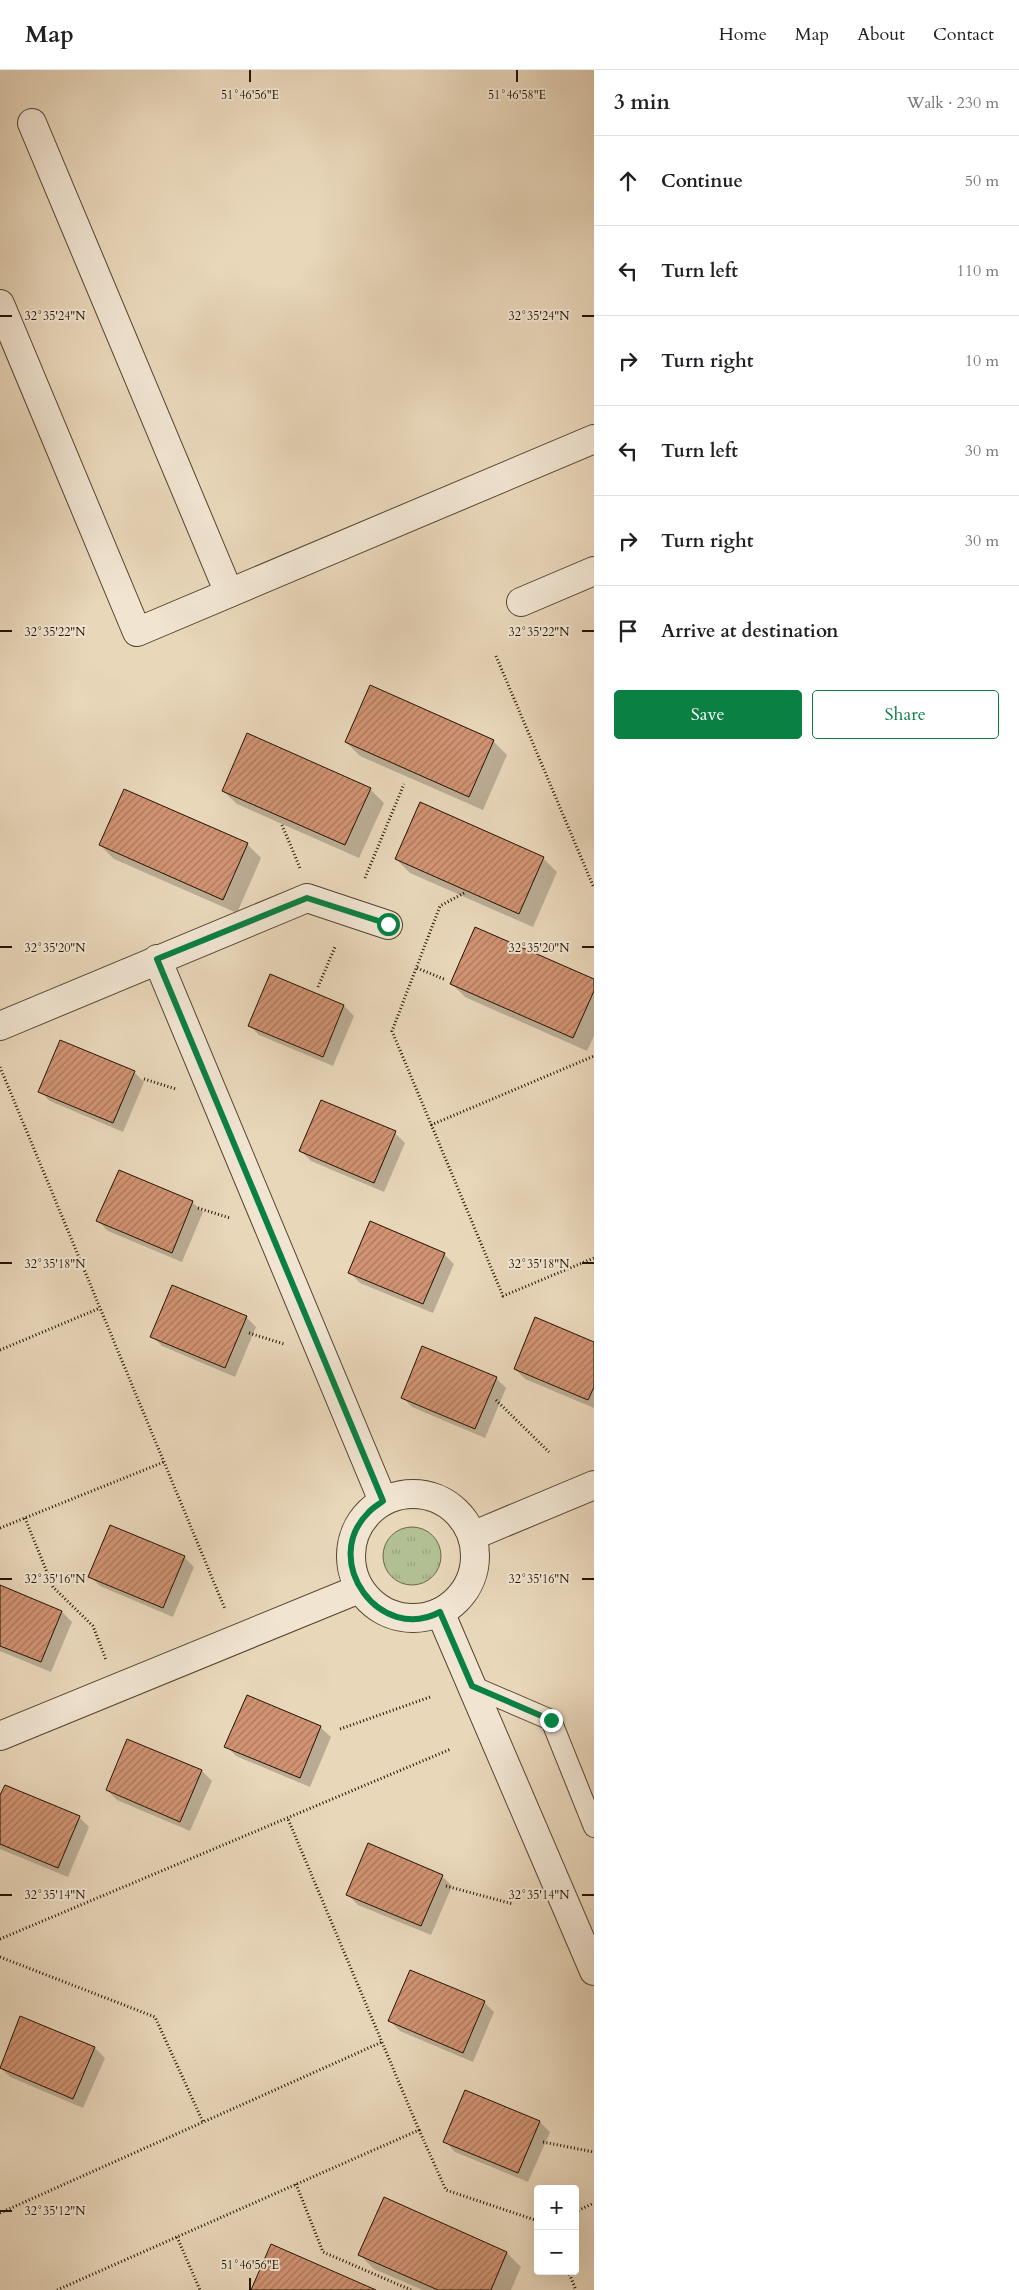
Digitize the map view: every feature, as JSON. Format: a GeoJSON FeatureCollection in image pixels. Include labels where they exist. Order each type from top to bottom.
{"type":"FeatureCollection","features":[{"type":"Feature","properties":{"kind":"street"},"geometry":{"type":"LineString","coordinates":[[32,123],[229,593]]}},
{"type":"Feature","properties":{"kind":"street"},"geometry":{"type":"LineString","coordinates":[[0,304],[137,632],[594,439]]}},
{"type":"Feature","properties":{"kind":"street"},"geometry":{"type":"LineString","coordinates":[[521,602],[594,571]]}},
{"type":"Feature","properties":{"kind":"street"},"geometry":{"type":"LineString","coordinates":[[0,1026],[307,898],[388,924]]}},
{"type":"Feature","properties":{"kind":"street"},"geometry":{"type":"LineString","coordinates":[[157,959],[383,1501]]}},
{"type":"Feature","properties":{"kind":"street"},"geometry":{"type":"LineString","coordinates":[[472,1536],[594,1485]]}},
{"type":"Feature","properties":{"kind":"street"},"geometry":{"type":"LineString","coordinates":[[402,1495],[423,1495],[442,1500],[458,1512],[470,1529],[472,1536],[475,1548],[474,1569],[467,1589],[453,1605],[434,1615],[413,1619],[392,1615],[373,1605],[359,1589],[351,1569],[351,1549],[356,1530],[367,1513],[383,1501],[402,1495]]}},
{"type":"Feature","properties":{"kind":"street"},"geometry":{"type":"LineString","coordinates":[[0,1736],[359,1589]]}},
{"type":"Feature","properties":{"kind":"street"},"geometry":{"type":"LineString","coordinates":[[440,1612],[594,1971]]}},
{"type":"Feature","properties":{"kind":"lane"},"geometry":{"type":"LineString","coordinates":[[472,1686],[551,1720],[594,1827]]}},
{"type":"Feature","properties":{"kind":"path"},"geometry":{"type":"LineString","coordinates":[[496,656],[594,888]]}},
{"type":"Feature","properties":{"kind":"path"},"geometry":{"type":"LineString","coordinates":[[365,878],[404,784]]}},
{"type":"Feature","properties":{"kind":"path"},"geometry":{"type":"LineString","coordinates":[[282,825],[301,869]]}},
{"type":"Feature","properties":{"kind":"path"},"geometry":{"type":"LineString","coordinates":[[464,893],[440,906],[392,1031],[503,1296],[594,1258]]}},
{"type":"Feature","properties":{"kind":"path"},"geometry":{"type":"LineString","coordinates":[[318,987],[335,947]]}},
{"type":"Feature","properties":{"kind":"path"},"geometry":{"type":"LineString","coordinates":[[417,968],[446,980]]}},
{"type":"Feature","properties":{"kind":"path"},"geometry":{"type":"LineString","coordinates":[[432,1125],[594,1056]]}},
{"type":"Feature","properties":{"kind":"path"},"geometry":{"type":"LineString","coordinates":[[0,1067],[228,1616]]}},
{"type":"Feature","properties":{"kind":"path"},"geometry":{"type":"LineString","coordinates":[[144,1079],[182,1091]]}},
{"type":"Feature","properties":{"kind":"path"},"geometry":{"type":"LineString","coordinates":[[198,1208],[237,1220]]}},
{"type":"Feature","properties":{"kind":"path"},"geometry":{"type":"LineString","coordinates":[[0,1350],[100,1308]]}},
{"type":"Feature","properties":{"kind":"path"},"geometry":{"type":"LineString","coordinates":[[248,1333],[291,1346]]}},
{"type":"Feature","properties":{"kind":"path"},"geometry":{"type":"LineString","coordinates":[[496,1400],[549,1452]]}},
{"type":"Feature","properties":{"kind":"path"},"geometry":{"type":"LineString","coordinates":[[0,1528],[164,1462]]}},
{"type":"Feature","properties":{"kind":"path"},"geometry":{"type":"LineString","coordinates":[[25,1518],[53,1587],[93,1626],[109,1666]]}},
{"type":"Feature","properties":{"kind":"path"},"geometry":{"type":"LineString","coordinates":[[340,1729],[430,1697]]}},
{"type":"Feature","properties":{"kind":"path"},"geometry":{"type":"LineString","coordinates":[[0,1939],[451,1750]]}},
{"type":"Feature","properties":{"kind":"path"},"geometry":{"type":"LineString","coordinates":[[288,1819],[446,2190],[534,2220]]}},
{"type":"Feature","properties":{"kind":"path"},"geometry":{"type":"LineString","coordinates":[[446,1886],[513,1904]]}},
{"type":"Feature","properties":{"kind":"path"},"geometry":{"type":"LineString","coordinates":[[0,1957],[155,2017],[203,2122]]}},
{"type":"Feature","properties":{"kind":"path"},"geometry":{"type":"LineString","coordinates":[[0,2213],[382,2042]]}},
{"type":"Feature","properties":{"kind":"path"},"geometry":{"type":"LineString","coordinates":[[57,2290],[419,2130]]}},
{"type":"Feature","properties":{"kind":"path"},"geometry":{"type":"LineString","coordinates":[[543,2142],[594,2152]]}},
{"type":"Feature","properties":{"kind":"path"},"geometry":{"type":"LineString","coordinates":[[296,2184],[323,2252],[411,2290]]}},
{"type":"Feature","properties":{"kind":"path"},"geometry":{"type":"LineString","coordinates":[[579,2210],[594,2204]]}},
{"type":"Feature","properties":{"kind":"path"},"geometry":{"type":"LineString","coordinates":[[177,2237],[200,2290]]}},
{"type":"Feature","properties":{"kind":"path"},"geometry":{"type":"LineString","coordinates":[[570,2275],[576,2290]]}},
{"type":"Feature","properties":{"kind":"green space"},"geometry":{"type":"Polygon","coordinates":[[[412,1527],[428,1532],[436,1540],[441,1556],[436,1572],[428,1580],[412,1585],[396,1580],[388,1572],[383,1556],[388,1540],[396,1532],[412,1527]]]}},
{"type":"Feature","properties":{"kind":"building"},"geometry":{"type":"Polygon","coordinates":[[[370,685],[494,740],[469,797],[345,742],[370,685]]]}},
{"type":"Feature","properties":{"kind":"building"},"geometry":{"type":"Polygon","coordinates":[[[247,733],[371,788],[345,845],[222,791],[247,733]]]}},
{"type":"Feature","properties":{"kind":"building"},"geometry":{"type":"Polygon","coordinates":[[[124,789],[248,843],[223,900],[99,845],[124,789]]]}},
{"type":"Feature","properties":{"kind":"building"},"geometry":{"type":"Polygon","coordinates":[[[420,802],[544,857],[519,914],[395,859],[420,802]]]}},
{"type":"Feature","properties":{"kind":"building"},"geometry":{"type":"Polygon","coordinates":[[[475,927],[594,979],[594,991],[573,1038],[450,984],[475,927]]]}},
{"type":"Feature","properties":{"kind":"building"},"geometry":{"type":"Polygon","coordinates":[[[270,974],[344,1005],[323,1057],[248,1026],[270,974]]]}},
{"type":"Feature","properties":{"kind":"building"},"geometry":{"type":"Polygon","coordinates":[[[60,1040],[135,1071],[113,1123],[38,1092],[60,1040]]]}},
{"type":"Feature","properties":{"kind":"building"},"geometry":{"type":"Polygon","coordinates":[[[321,1100],[396,1131],[374,1183],[299,1151],[321,1100]]]}},
{"type":"Feature","properties":{"kind":"building"},"geometry":{"type":"Polygon","coordinates":[[[119,1170],[193,1201],[172,1253],[96,1221],[119,1170]]]}},
{"type":"Feature","properties":{"kind":"building"},"geometry":{"type":"Polygon","coordinates":[[[370,1221],[445,1253],[423,1304],[348,1273],[370,1221]]]}},
{"type":"Feature","properties":{"kind":"building"},"geometry":{"type":"Polygon","coordinates":[[[172,1285],[247,1316],[225,1368],[150,1337],[172,1285]]]}},
{"type":"Feature","properties":{"kind":"building"},"geometry":{"type":"Polygon","coordinates":[[[535,1317],[594,1342],[594,1387],[588,1400],[514,1369],[535,1317]]]}},
{"type":"Feature","properties":{"kind":"building"},"geometry":{"type":"Polygon","coordinates":[[[422,1346],[497,1377],[475,1429],[401,1398],[422,1346]]]}},
{"type":"Feature","properties":{"kind":"building"},"geometry":{"type":"Polygon","coordinates":[[[110,1525],[185,1556],[163,1608],[88,1577],[110,1525]]]}},
{"type":"Feature","properties":{"kind":"building"},"geometry":{"type":"Polygon","coordinates":[[[0,1585],[62,1611],[41,1662],[0,1646],[0,1585]]]}},
{"type":"Feature","properties":{"kind":"building"},"geometry":{"type":"Polygon","coordinates":[[[247,1695],[321,1726],[300,1778],[224,1747],[247,1695]]]}},
{"type":"Feature","properties":{"kind":"building"},"geometry":{"type":"Polygon","coordinates":[[[127,1739],[202,1770],[180,1822],[106,1790],[127,1739]]]}},
{"type":"Feature","properties":{"kind":"building"},"geometry":{"type":"Polygon","coordinates":[[[5,1785],[80,1816],[58,1868],[0,1844],[0,1795],[5,1785]]]}},
{"type":"Feature","properties":{"kind":"building"},"geometry":{"type":"Polygon","coordinates":[[[368,1843],[443,1875],[421,1926],[346,1895],[368,1843]]]}},
{"type":"Feature","properties":{"kind":"building"},"geometry":{"type":"Polygon","coordinates":[[[410,1970],[485,2001],[463,2053],[388,2021],[410,1970]]]}},
{"type":"Feature","properties":{"kind":"building"},"geometry":{"type":"Polygon","coordinates":[[[20,2016],[95,2047],[73,2099],[0,2068],[20,2016]]]}},
{"type":"Feature","properties":{"kind":"building"},"geometry":{"type":"Polygon","coordinates":[[[465,2090],[540,2121],[518,2173],[443,2142],[465,2090]]]}},
{"type":"Feature","properties":{"kind":"building"},"geometry":{"type":"Polygon","coordinates":[[[384,2197],[507,2252],[491,2290],[438,2290],[358,2255],[384,2197]]]}},
{"type":"Feature","properties":{"kind":"building"},"geometry":{"type":"Polygon","coordinates":[[[271,2244],[376,2290],[251,2290],[271,2244]]]}},
{"type":"Feature","properties":{"kind":"route"},"geometry":{"type":"LineString","coordinates":[[388,924],[307,898],[157,959],[383,1501],[367,1513],[356,1530],[351,1549],[351,1569],[359,1589],[373,1605],[392,1615],[413,1619],[440,1612],[472,1686],[551,1720]]}}]}
